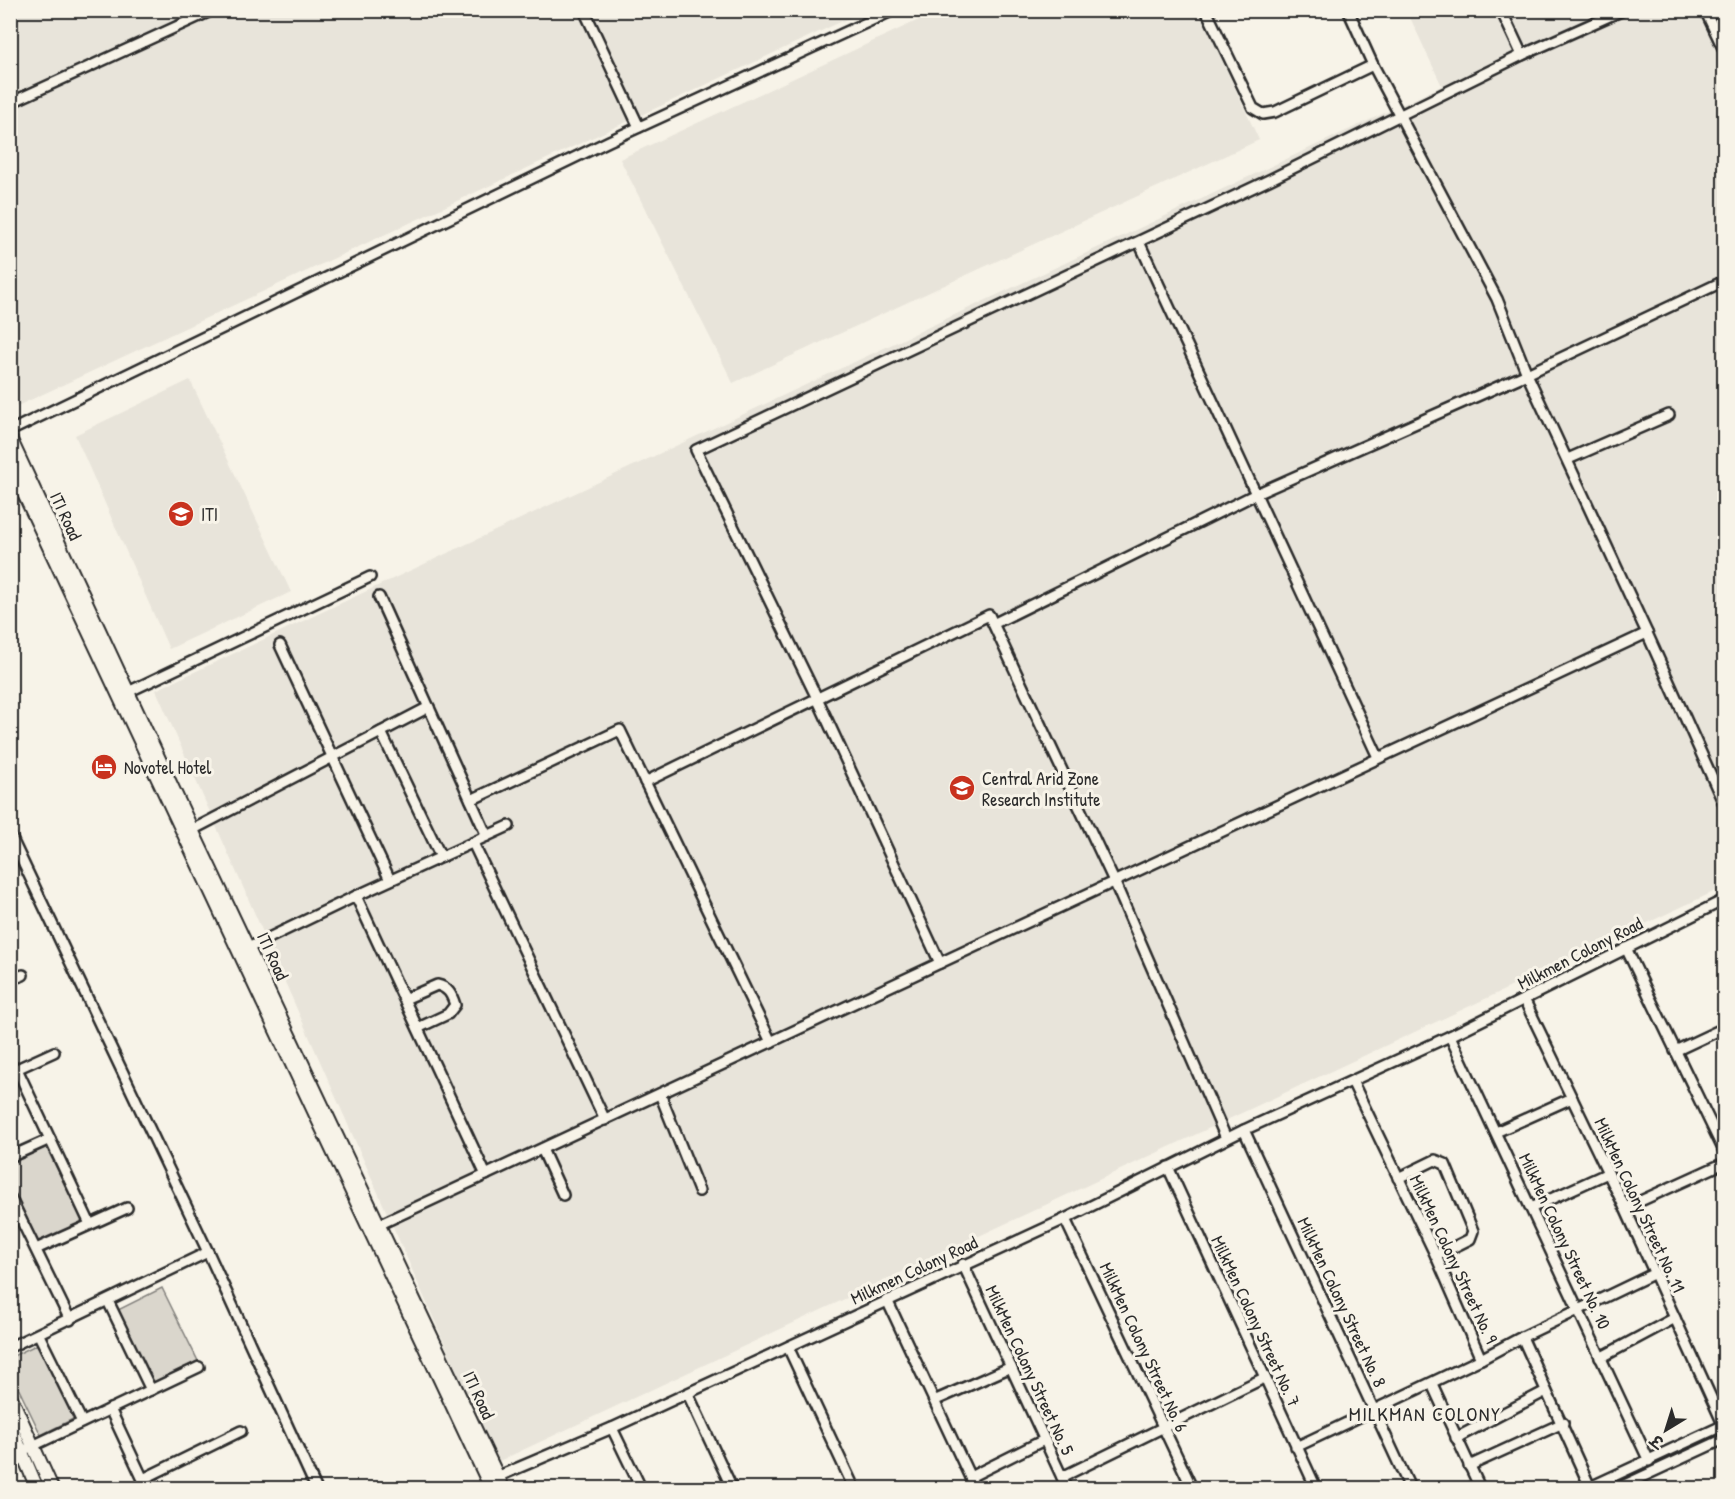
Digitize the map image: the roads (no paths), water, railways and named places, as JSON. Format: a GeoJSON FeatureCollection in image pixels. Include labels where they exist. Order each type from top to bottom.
{"type":"FeatureCollection","features":[{"type":"Feature","properties":{"kind":"street"},"geometry":{"type":"LineString","coordinates":[[10,103],[213,10]]}},
{"type":"Feature","properties":{"kind":"street"},"geometry":{"type":"LineString","coordinates":[[584,10],[639,127]]}},
{"type":"Feature","properties":{"kind":"street"},"geometry":{"type":"LineString","coordinates":[[10,431],[639,127],[894,10]]}},
{"type":"Feature","properties":{"kind":"street"},"geometry":{"type":"LineString","coordinates":[[1206,10],[1253,108],[1263,114],[1275,112],[1373,65]]}},
{"type":"Feature","properties":{"kind":"street"},"geometry":{"type":"LineString","coordinates":[[1348,10],[1373,65],[1497,299],[1527,374],[1725,804]]}},
{"type":"Feature","properties":{"kind":"street"},"geometry":{"type":"LineString","coordinates":[[1501,10],[1522,56]]}},
{"type":"Feature","properties":{"kind":"street"},"geometry":{"type":"LineString","coordinates":[[940,963],[817,698],[696,450],[1139,242],[1400,114],[1623,10]]}},
{"type":"Feature","properties":{"kind":"street"},"geometry":{"type":"LineString","coordinates":[[1705,10],[1725,50]]}},
{"type":"Feature","properties":{"kind":"street"},"geometry":{"type":"LineString","coordinates":[[1139,242],[1378,758]]}},
{"type":"Feature","properties":{"kind":"street"},"geometry":{"type":"LineString","coordinates":[[995,623],[1256,494],[1527,374],[1725,281]]}},
{"type":"Feature","properties":{"kind":"street"},"geometry":{"type":"LineString","coordinates":[[1568,459],[1669,415]]}},
{"type":"Feature","properties":{"kind":"street","name":"ITI Road"},"geometry":{"type":"LineString","coordinates":[[10,438],[192,830],[244,950]]}},
{"type":"Feature","properties":{"kind":"street","name":"ITI Road"},"geometry":{"type":"LineString","coordinates":[[10,464],[244,950],[492,1482],[503,1488]]}},
{"type":"Feature","properties":{"kind":"street"},"geometry":{"type":"LineString","coordinates":[[128,692],[370,577]]}},
{"type":"Feature","properties":{"kind":"street"},"geometry":{"type":"LineString","coordinates":[[379,597],[487,836]]}},
{"type":"Feature","properties":{"kind":"street"},"geometry":{"type":"LineString","coordinates":[[645,782],[989,615],[995,623],[1114,881],[1226,1138]]}},
{"type":"Feature","properties":{"kind":"street"},"geometry":{"type":"LineString","coordinates":[[374,1227],[1647,633]]}},
{"type":"Feature","properties":{"kind":"street"},"geometry":{"type":"LineString","coordinates":[[280,645],[390,880]]}},
{"type":"Feature","properties":{"kind":"street"},"geometry":{"type":"LineString","coordinates":[[192,830],[429,707]]}},
{"type":"Feature","properties":{"kind":"street"},"geometry":{"type":"LineString","coordinates":[[471,800],[620,730],[771,1042]]}},
{"type":"Feature","properties":{"kind":"street"},"geometry":{"type":"LineString","coordinates":[[381,732],[441,857]]}},
{"type":"Feature","properties":{"kind":"street"},"geometry":{"type":"LineString","coordinates":[[244,950],[508,826]]}},
{"type":"Feature","properties":{"kind":"street"},"geometry":{"type":"LineString","coordinates":[[10,835],[208,1252],[316,1488]]}},
{"type":"Feature","properties":{"kind":"street"},"geometry":{"type":"LineString","coordinates":[[473,843],[604,1120]]}},
{"type":"Feature","properties":{"kind":"street"},"geometry":{"type":"LineString","coordinates":[[356,896],[486,1175]]}},
{"type":"Feature","properties":{"kind":"street","name":"Milkmen Colony Road"},"geometry":{"type":"LineString","coordinates":[[492,1482],[1065,1219],[1226,1138],[1450,1036],[1725,900]]}},
{"type":"Feature","properties":{"kind":"street"},"geometry":{"type":"LineString","coordinates":[[1626,948],[1725,1151]]}},
{"type":"Feature","properties":{"kind":"street"},"geometry":{"type":"LineString","coordinates":[[10,980],[23,975]]}},
{"type":"Feature","properties":{"kind":"street"},"geometry":{"type":"LineString","coordinates":[[405,999],[437,985],[444,986],[453,1000],[454,1005],[448,1014],[418,1028]]}},
{"type":"Feature","properties":{"kind":"street","name":"MilkMen Colony Street No. 11"},"geometry":{"type":"LineString","coordinates":[[1524,999],[1625,1208],[1653,1274],[1724,1425]]}},
{"type":"Feature","properties":{"kind":"street"},"geometry":{"type":"LineString","coordinates":[[1675,1051],[1725,1028]]}},
{"type":"Feature","properties":{"kind":"street","name":"MilkMen Colony Street No. 10"},"geometry":{"type":"LineString","coordinates":[[1450,1036],[1649,1461]]}},
{"type":"Feature","properties":{"kind":"street"},"geometry":{"type":"LineString","coordinates":[[54,1052],[14,1070],[90,1224]]}},
{"type":"Feature","properties":{"kind":"street","name":"MilkMen Colony Street No. 9"},"geometry":{"type":"LineString","coordinates":[[1352,1081],[1436,1256],[1481,1359],[1522,1337],[1563,1423],[1589,1488]]}},
{"type":"Feature","properties":{"kind":"street"},"geometry":{"type":"LineString","coordinates":[[660,1094],[699,1191]]}},
{"type":"Feature","properties":{"kind":"street"},"geometry":{"type":"LineString","coordinates":[[1496,1131],[1572,1098]]}},
{"type":"Feature","properties":{"kind":"street","name":"MilkMen Colony Street No. 8"},"geometry":{"type":"LineString","coordinates":[[1244,1130],[1410,1488]]}},
{"type":"Feature","properties":{"kind":"street"},"geometry":{"type":"LineString","coordinates":[[10,1157],[50,1139]]}},
{"type":"Feature","properties":{"kind":"street"},"geometry":{"type":"LineString","coordinates":[[542,1149],[564,1195]]}},
{"type":"Feature","properties":{"kind":"street"},"geometry":{"type":"LineString","coordinates":[[1398,1178],[1435,1160],[1445,1164],[1473,1231],[1470,1239],[1436,1256]]}},
{"type":"Feature","properties":{"kind":"street"},"geometry":{"type":"LineString","coordinates":[[1625,1208],[1725,1163]]}},
{"type":"Feature","properties":{"kind":"street","name":"MilkMen Colony Street No. 7"},"geometry":{"type":"LineString","coordinates":[[1168,1167],[1316,1488]]}},
{"type":"Feature","properties":{"kind":"street"},"geometry":{"type":"LineString","coordinates":[[1531,1208],[1608,1173]]}},
{"type":"Feature","properties":{"kind":"street"},"geometry":{"type":"LineString","coordinates":[[10,1197],[70,1320]]}},
{"type":"Feature","properties":{"kind":"street"},"geometry":{"type":"LineString","coordinates":[[36,1249],[127,1208]]}},
{"type":"Feature","properties":{"kind":"street","name":"MilkMen Colony Street No. 6"},"geometry":{"type":"LineString","coordinates":[[1065,1219],[1192,1488]]}},
{"type":"Feature","properties":{"kind":"street"},"geometry":{"type":"LineString","coordinates":[[10,1347],[208,1252]]}},
{"type":"Feature","properties":{"kind":"street","name":"MilkMen Colony Street No. 5"},"geometry":{"type":"LineString","coordinates":[[963,1264],[1067,1488]]}},
{"type":"Feature","properties":{"kind":"street"},"geometry":{"type":"LineString","coordinates":[[1522,1337],[1653,1274]]}},
{"type":"Feature","properties":{"kind":"street"},"geometry":{"type":"LineString","coordinates":[[888,1300],[975,1488]]}},
{"type":"Feature","properties":{"kind":"street"},"geometry":{"type":"LineString","coordinates":[[108,1301],[151,1390]]}},
{"type":"Feature","properties":{"kind":"street"},"geometry":{"type":"LineString","coordinates":[[1600,1358],[1674,1318]]}},
{"type":"Feature","properties":{"kind":"street"},"geometry":{"type":"LineString","coordinates":[[39,1335],[82,1422]]}},
{"type":"Feature","properties":{"kind":"street"},"geometry":{"type":"LineString","coordinates":[[788,1347],[854,1488]]}},
{"type":"Feature","properties":{"kind":"street"},"geometry":{"type":"LineString","coordinates":[[1296,1447],[1481,1359]]}},
{"type":"Feature","properties":{"kind":"street"},"geometry":{"type":"LineString","coordinates":[[27,1449],[199,1367]]}},
{"type":"Feature","properties":{"kind":"street"},"geometry":{"type":"LineString","coordinates":[[936,1400],[1011,1367]]}},
{"type":"Feature","properties":{"kind":"street"},"geometry":{"type":"LineString","coordinates":[[1062,1476],[1264,1378]]}},
{"type":"Feature","properties":{"kind":"street"},"geometry":{"type":"LineString","coordinates":[[1432,1384],[1480,1488]]}},
{"type":"Feature","properties":{"kind":"street"},"geometry":{"type":"LineString","coordinates":[[1456,1438],[1546,1391]]}},
{"type":"Feature","properties":{"kind":"street"},"geometry":{"type":"LineString","coordinates":[[688,1394],[732,1488]]}},
{"type":"Feature","properties":{"kind":"street"},"geometry":{"type":"LineString","coordinates":[[12,1400],[37,1488]]}},
{"type":"Feature","properties":{"kind":"street"},"geometry":{"type":"LineString","coordinates":[[110,1409],[147,1488]]}},
{"type":"Feature","properties":{"kind":"street"},"geometry":{"type":"LineString","coordinates":[[1469,1466],[1563,1423]]}},
{"type":"Feature","properties":{"kind":"street"},"geometry":{"type":"LineString","coordinates":[[10,1425],[52,1488]]}},
{"type":"Feature","properties":{"kind":"street"},"geometry":{"type":"LineString","coordinates":[[1589,1488],[1724,1425]]}},
{"type":"Feature","properties":{"kind":"street"},"geometry":{"type":"LineString","coordinates":[[612,1428],[641,1488]]}},
{"type":"Feature","properties":{"kind":"street"},"geometry":{"type":"LineString","coordinates":[[143,1479],[240,1431]]}},
{"type":"Feature","properties":{"kind":"street"},"geometry":{"type":"LineString","coordinates":[[1618,1488],[1725,1439]]}},
{"type":"Feature","properties":{"kind":"street"},"geometry":{"type":"LineString","coordinates":[[970,1477],[1044,1440]]}},
{"type":"Feature","properties":{"kind":"place","name":"ITI"},"geometry":{"type":"Point","coordinates":[181,514]}},
{"type":"Feature","properties":{"kind":"place","name":"Novotel Hotel"},"geometry":{"type":"Point","coordinates":[104,767]}},
{"type":"Feature","properties":{"kind":"place","name":"Central Arid Zone Research Institute"},"geometry":{"type":"Point","coordinates":[962,788]}},
{"type":"Feature","properties":{"kind":"district","name":"MILKMAN COLONY"},"geometry":{"type":"Point","coordinates":[1425,1413]}}]}
